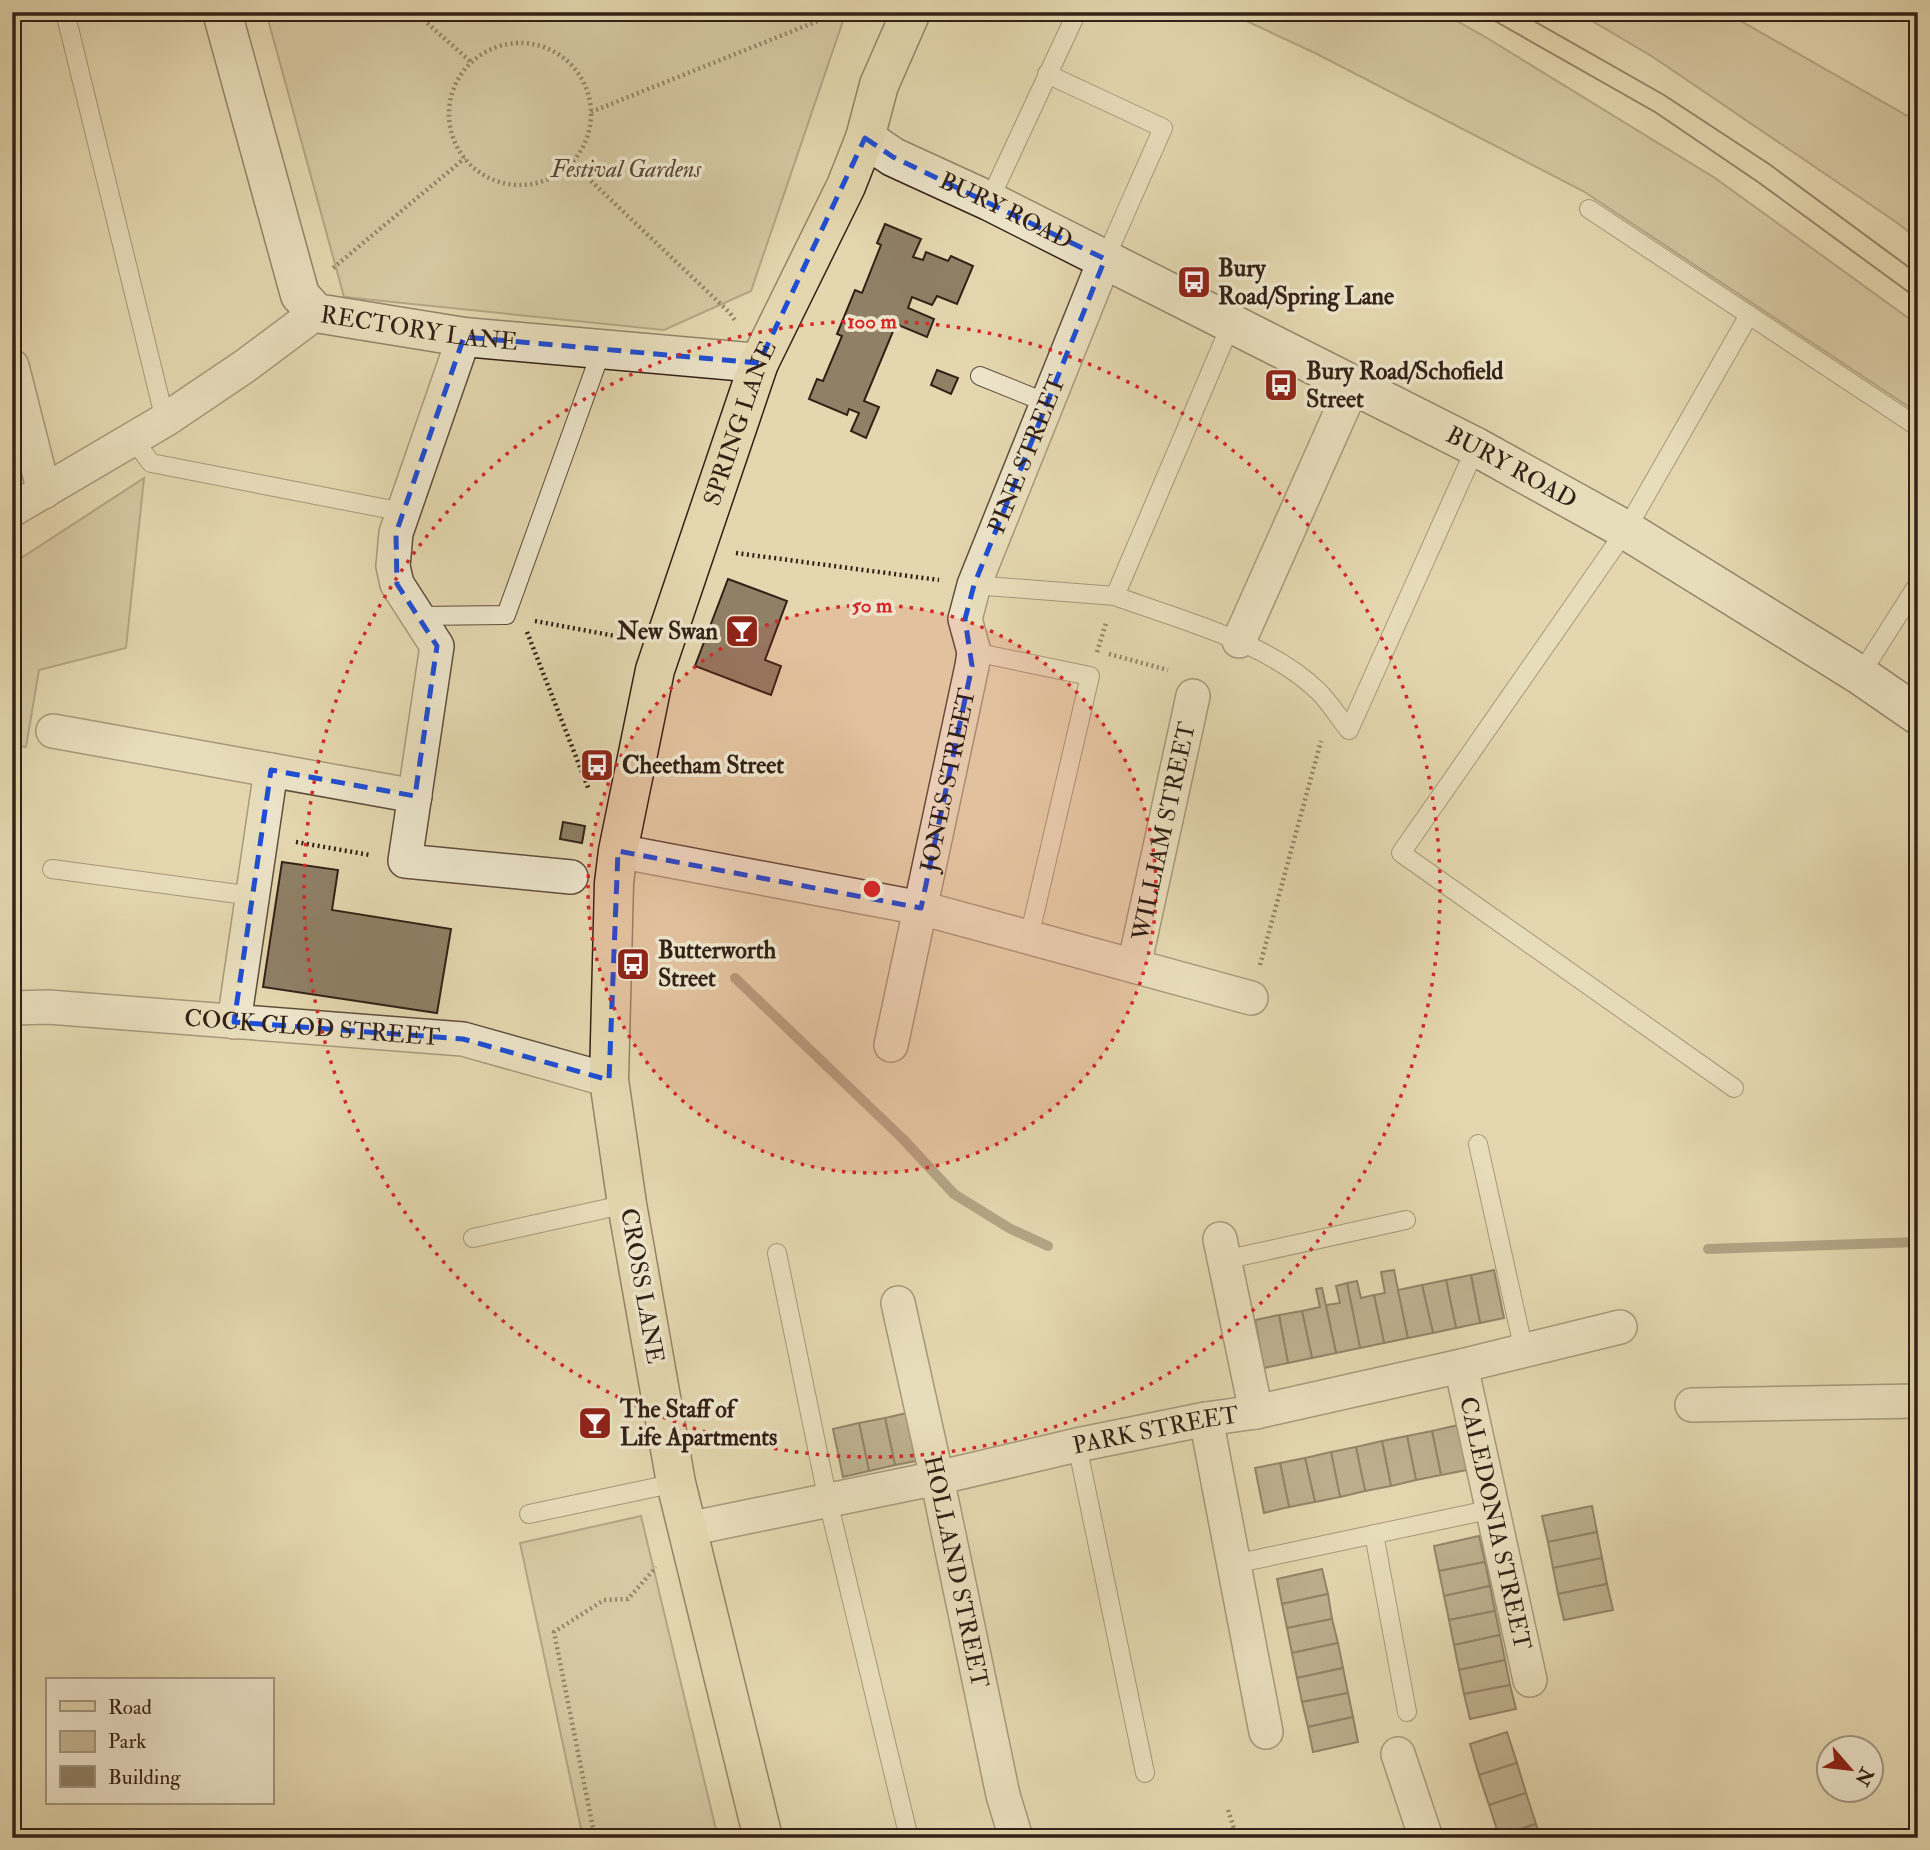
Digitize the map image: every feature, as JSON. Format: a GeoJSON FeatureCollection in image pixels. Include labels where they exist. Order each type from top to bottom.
{"type":"FeatureCollection","features":[{"type":"Feature","properties":{"kind":"main road","name":"SPRING LANE"},"geometry":{"type":"LineString","coordinates":[[618,850],[655,670],[759,363],[846,186],[865,138],[879,85],[911,12]]}},
{"type":"Feature","properties":{"kind":"main road","name":"CROSS LANE"},"geometry":{"type":"LineString","coordinates":[[618,850],[614,883],[608,1080],[676,1483],[763,1838]]}},
{"type":"Feature","properties":{"kind":"street"},"geometry":{"type":"LineString","coordinates":[[222,12],[308,304]]}},
{"type":"Feature","properties":{"kind":"street","name":"BURY ROAD"},"geometry":{"type":"LineString","coordinates":[[865,138],[893,157],[989,201],[1476,447],[1626,530],[1860,675],[1918,715]]}},
{"type":"Feature","properties":{"kind":"street","name":"PINE STREET"},"geometry":{"type":"LineString","coordinates":[[974,652],[965,619],[974,585],[1105,259]]}},
{"type":"Feature","properties":{"kind":"street","name":"RECTORY LANE"},"geometry":{"type":"LineString","coordinates":[[12,510],[165,420],[245,366],[308,304],[464,337],[759,363]]}},
{"type":"Feature","properties":{"kind":"street"},"geometry":{"type":"LineString","coordinates":[[464,337],[396,533],[393,566],[397,584],[437,646],[405,861],[571,877]]}},
{"type":"Feature","properties":{"kind":"street"},"geometry":{"type":"LineString","coordinates":[[12,366],[44,492]]}},
{"type":"Feature","properties":{"kind":"street"},"geometry":{"type":"LineString","coordinates":[[1239,641],[1353,385]]}},
{"type":"Feature","properties":{"kind":"street","name":"JONES STREET"},"geometry":{"type":"LineString","coordinates":[[891,1045],[974,652]]}},
{"type":"Feature","properties":{"kind":"street","name":"WILLIAM STREET"},"geometry":{"type":"LineString","coordinates":[[1134,966],[1182,684]]}},
{"type":"Feature","properties":{"kind":"street"},"geometry":{"type":"LineString","coordinates":[[53,731],[415,796]]}},
{"type":"Feature","properties":{"kind":"street"},"geometry":{"type":"LineString","coordinates":[[234,1022],[271,770]]}},
{"type":"Feature","properties":{"kind":"street"},"geometry":{"type":"LineString","coordinates":[[618,850],[920,908],[1251,998]]}},
{"type":"Feature","properties":{"kind":"street","name":"COCK CLOD STREET"},"geometry":{"type":"LineString","coordinates":[[12,1008],[48,1007],[463,1040],[608,1080]]}},
{"type":"Feature","properties":{"kind":"street"},"geometry":{"type":"LineString","coordinates":[[1222,1249],[1256,1412]]}},
{"type":"Feature","properties":{"kind":"street","name":"HOLLAND STREET"},"geometry":{"type":"LineString","coordinates":[[898,1303],[1003,1795],[1016,1838]]}},
{"type":"Feature","properties":{"kind":"street","name":"PARK STREET"},"geometry":{"type":"LineString","coordinates":[[688,1529],[937,1478],[1077,1445],[1206,1419],[1256,1412],[1620,1327]]}},
{"type":"Feature","properties":{"kind":"street","name":"CALEDONIA STREET"},"geometry":{"type":"LineString","coordinates":[[1461,1366],[1530,1681]]}},
{"type":"Feature","properties":{"kind":"street"},"geometry":{"type":"LineString","coordinates":[[1692,1405],[1918,1401]]}},
{"type":"Feature","properties":{"kind":"street"},"geometry":{"type":"LineString","coordinates":[[1206,1419],[1266,1732]]}},
{"type":"Feature","properties":{"kind":"street"},"geometry":{"type":"LineString","coordinates":[[1398,1754],[1426,1838]]}},
{"type":"Feature","properties":{"kind":"lane"},"geometry":{"type":"LineString","coordinates":[[65,12],[165,420]]}},
{"type":"Feature","properties":{"kind":"lane"},"geometry":{"type":"LineString","coordinates":[[989,201],[1077,12]]}},
{"type":"Feature","properties":{"kind":"lane"},"geometry":{"type":"LineString","coordinates":[[1047,74],[1163,128],[1105,259]]}},
{"type":"Feature","properties":{"kind":"lane"},"geometry":{"type":"LineString","coordinates":[[1589,209],[1918,427]]}},
{"type":"Feature","properties":{"kind":"lane"},"geometry":{"type":"LineString","coordinates":[[1734,1087],[1401,853],[1626,530],[1749,315]]}},
{"type":"Feature","properties":{"kind":"lane"},"geometry":{"type":"LineString","coordinates":[[1115,596],[1231,324]]}},
{"type":"Feature","properties":{"kind":"lane"},"geometry":{"type":"LineString","coordinates":[[416,616],[514,617],[602,349]]}},
{"type":"Feature","properties":{"kind":"lane"},"geometry":{"type":"LineString","coordinates":[[980,376],[1047,404]]}},
{"type":"Feature","properties":{"kind":"lane"},"geometry":{"type":"LineString","coordinates":[[133,439],[151,463],[403,512]]}},
{"type":"Feature","properties":{"kind":"lane"},"geometry":{"type":"LineString","coordinates":[[974,585],[1115,596],[1239,641],[1287,667],[1319,692],[1349,730],[1476,447]]}},
{"type":"Feature","properties":{"kind":"lane"},"geometry":{"type":"LineString","coordinates":[[1860,675],[1918,584]]}},
{"type":"Feature","properties":{"kind":"lane"},"geometry":{"type":"LineString","coordinates":[[974,652],[1090,676],[1029,937]]}},
{"type":"Feature","properties":{"kind":"lane"},"geometry":{"type":"LineString","coordinates":[[52,869],[253,896]]}},
{"type":"Feature","properties":{"kind":"lane"},"geometry":{"type":"LineString","coordinates":[[1478,1144],[1524,1351]]}},
{"type":"Feature","properties":{"kind":"lane"},"geometry":{"type":"LineString","coordinates":[[473,1238],[627,1204]]}},
{"type":"Feature","properties":{"kind":"lane"},"geometry":{"type":"LineString","coordinates":[[1222,1249],[1406,1220]]}},
{"type":"Feature","properties":{"kind":"lane"},"geometry":{"type":"LineString","coordinates":[[777,1253],[828,1501],[909,1838]]}},
{"type":"Feature","properties":{"kind":"lane"},"geometry":{"type":"LineString","coordinates":[[1077,1445],[1145,1773]]}},
{"type":"Feature","properties":{"kind":"lane"},"geometry":{"type":"LineString","coordinates":[[529,1514],[676,1483]]}},
{"type":"Feature","properties":{"kind":"lane"},"geometry":{"type":"LineString","coordinates":[[1234,1564],[1493,1509]]}},
{"type":"Feature","properties":{"kind":"lane"},"geometry":{"type":"LineString","coordinates":[[1374,1534],[1408,1712]]}},
{"type":"Feature","properties":{"kind":"path"},"geometry":{"type":"LineString","coordinates":[[415,12],[471,62]]}},
{"type":"Feature","properties":{"kind":"path"},"geometry":{"type":"LineString","coordinates":[[789,12],[823,19]]}},
{"type":"Feature","properties":{"kind":"path"},"geometry":{"type":"LineString","coordinates":[[591,112],[840,12]]}},
{"type":"Feature","properties":{"kind":"path"},"geometry":{"type":"LineString","coordinates":[[513,43],[536,44],[558,54],[575,69],[587,89],[591,112],[588,136],[577,157],[560,173],[538,183],[515,185],[493,180],[472,167],[457,149],[450,127],[450,104],[456,81],[471,62],[490,49],[513,43]]}},
{"type":"Feature","properties":{"kind":"path"},"geometry":{"type":"LineString","coordinates":[[308,304],[465,158]]}},
{"type":"Feature","properties":{"kind":"path"},"geometry":{"type":"LineString","coordinates":[[571,162],[730,313],[759,363]]}},
{"type":"Feature","properties":{"kind":"path"},"geometry":{"type":"LineString","coordinates":[[698,544],[734,553],[974,585]]}},
{"type":"Feature","properties":{"kind":"path"},"geometry":{"type":"LineString","coordinates":[[1090,676],[1115,596]]}},
{"type":"Feature","properties":{"kind":"path"},"geometry":{"type":"LineString","coordinates":[[514,617],[619,637],[665,642]]}},
{"type":"Feature","properties":{"kind":"path"},"geometry":{"type":"LineString","coordinates":[[514,617],[593,798]]}},
{"type":"Feature","properties":{"kind":"path"},"geometry":{"type":"LineString","coordinates":[[1098,650],[1182,684]]}},
{"type":"Feature","properties":{"kind":"path"},"geometry":{"type":"LineString","coordinates":[[1251,998],[1330,706]]}},
{"type":"Feature","properties":{"kind":"path"},"geometry":{"type":"LineString","coordinates":[[261,836],[405,861]]}},
{"type":"Feature","properties":{"kind":"path"},"geometry":{"type":"LineString","coordinates":[[595,1838],[554,1632],[604,1600],[628,1599],[688,1529]]}},
{"type":"Feature","properties":{"kind":"path"},"geometry":{"type":"LineString","coordinates":[[1228,1810],[1237,1838]]}},
{"type":"Feature","properties":{"kind":"highlighted area"},"geometry":{"type":"Polygon","coordinates":[[[865,138],[893,157],[1105,259],[974,585],[965,619],[972,666],[921,908],[618,851],[609,1080],[463,1039],[234,1022],[271,770],[415,796],[437,646],[397,584],[396,533],[464,337],[759,363],[865,138]]]}},
{"type":"Feature","properties":{"kind":"green space","name":"Festival Gardens"},"geometry":{"type":"Polygon","coordinates":[[[266,12],[846,12],[751,291],[664,330],[344,297],[266,12]]]}},
{"type":"Feature","properties":{"kind":"green space"},"geometry":{"type":"Polygon","coordinates":[[[1227,12],[1441,12],[1487,38],[1715,178],[1918,325],[1918,413],[1583,191],[1315,53],[1227,12]]]}},
{"type":"Feature","properties":{"kind":"green space"},"geometry":{"type":"Polygon","coordinates":[[[1577,12],[1725,12],[1918,122],[1918,239],[1653,57],[1577,12]]]}},
{"type":"Feature","properties":{"kind":"green space"},"geometry":{"type":"Polygon","coordinates":[[[144,478],[126,648],[39,670],[26,747],[12,745],[12,564],[144,478]]]}},
{"type":"Feature","properties":{"kind":"green space"},"geometry":{"type":"Polygon","coordinates":[[[641,1516],[718,1838],[583,1838],[520,1543],[641,1516]]]}},
{"type":"Feature","properties":{"kind":"building"},"geometry":{"type":"Polygon","coordinates":[[[885,224],[921,239],[913,257],[923,260],[926,252],[948,261],[951,256],[973,266],[957,304],[937,296],[932,305],[912,297],[908,308],[934,319],[927,337],[896,324],[864,401],[879,407],[866,438],[851,431],[859,413],[849,409],[847,415],[809,399],[817,379],[823,381],[842,336],[837,334],[855,290],[862,293],[881,245],[877,243],[885,224]]]}},
{"type":"Feature","properties":{"kind":"building"},"geometry":{"type":"Polygon","coordinates":[[[937,370],[958,378],[951,394],[931,385],[937,370]]]}},
{"type":"Feature","properties":{"kind":"building","name":"New Swan"},"geometry":{"type":"Polygon","coordinates":[[[728,579],[787,601],[765,660],[781,666],[771,695],[695,666],[728,579]]]}},
{"type":"Feature","properties":{"kind":"building"},"geometry":{"type":"Polygon","coordinates":[[[563,822],[585,826],[582,843],[560,839],[563,822]]]}},
{"type":"Feature","properties":{"kind":"building"},"geometry":{"type":"Polygon","coordinates":[[[282,862],[338,870],[332,910],[451,929],[437,1013],[263,987],[282,862]]]}},
{"type":"Feature","properties":{"kind":"building"},"geometry":{"type":"Polygon","coordinates":[[[1394,1270],[1408,1338],[1384,1343],[1374,1295],[1385,1293],[1381,1272],[1394,1270]]]}},
{"type":"Feature","properties":{"kind":"building"},"geometry":{"type":"Polygon","coordinates":[[[1494,1270],[1504,1318],[1480,1323],[1471,1275],[1494,1270]]]}},
{"type":"Feature","properties":{"kind":"building"},"geometry":{"type":"Polygon","coordinates":[[[1471,1275],[1480,1323],[1456,1328],[1446,1280],[1471,1275]]]}},
{"type":"Feature","properties":{"kind":"building"},"geometry":{"type":"Polygon","coordinates":[[[1446,1280],[1456,1328],[1433,1333],[1422,1285],[1446,1280]]]}},
{"type":"Feature","properties":{"kind":"building"},"geometry":{"type":"Polygon","coordinates":[[[1357,1281],[1361,1298],[1374,1295],[1384,1343],[1360,1348],[1347,1283],[1357,1281]]]}},
{"type":"Feature","properties":{"kind":"building"},"geometry":{"type":"Polygon","coordinates":[[[1347,1283],[1360,1348],[1336,1353],[1326,1305],[1340,1303],[1336,1286],[1347,1283]]]}},
{"type":"Feature","properties":{"kind":"building"},"geometry":{"type":"Polygon","coordinates":[[[1422,1285],[1433,1333],[1408,1338],[1398,1290],[1422,1285]]]}},
{"type":"Feature","properties":{"kind":"building"},"geometry":{"type":"Polygon","coordinates":[[[1322,1288],[1336,1353],[1312,1358],[1302,1311],[1320,1307],[1316,1289],[1322,1288]]]}},
{"type":"Feature","properties":{"kind":"building"},"geometry":{"type":"Polygon","coordinates":[[[1302,1311],[1312,1358],[1288,1363],[1279,1315],[1302,1311]]]}},
{"type":"Feature","properties":{"kind":"building"},"geometry":{"type":"Polygon","coordinates":[[[1279,1315],[1288,1363],[1264,1368],[1255,1320],[1279,1315]]]}},
{"type":"Feature","properties":{"kind":"building"},"geometry":{"type":"Polygon","coordinates":[[[911,1412],[921,1460],[895,1465],[885,1418],[911,1412]]]}},
{"type":"Feature","properties":{"kind":"building"},"geometry":{"type":"Polygon","coordinates":[[[885,1418],[895,1465],[869,1471],[859,1423],[885,1418]]]}},
{"type":"Feature","properties":{"kind":"building"},"geometry":{"type":"Polygon","coordinates":[[[859,1423],[869,1471],[843,1477],[833,1429],[859,1423]]]}},
{"type":"Feature","properties":{"kind":"building"},"geometry":{"type":"Polygon","coordinates":[[[1458,1425],[1467,1470],[1441,1475],[1432,1431],[1458,1425]]]}},
{"type":"Feature","properties":{"kind":"building"},"geometry":{"type":"Polygon","coordinates":[[[1432,1431],[1441,1475],[1416,1480],[1407,1436],[1432,1431]]]}},
{"type":"Feature","properties":{"kind":"building"},"geometry":{"type":"Polygon","coordinates":[[[1407,1436],[1416,1480],[1391,1486],[1382,1441],[1407,1436]]]}},
{"type":"Feature","properties":{"kind":"building"},"geometry":{"type":"Polygon","coordinates":[[[1382,1441],[1391,1486],[1365,1491],[1356,1447],[1382,1441]]]}},
{"type":"Feature","properties":{"kind":"building"},"geometry":{"type":"Polygon","coordinates":[[[1356,1447],[1365,1491],[1340,1497],[1331,1452],[1356,1447]]]}},
{"type":"Feature","properties":{"kind":"building"},"geometry":{"type":"Polygon","coordinates":[[[1331,1452],[1340,1497],[1315,1502],[1305,1458],[1331,1452]]]}},
{"type":"Feature","properties":{"kind":"building"},"geometry":{"type":"Polygon","coordinates":[[[1305,1458],[1315,1502],[1289,1507],[1280,1463],[1305,1458]]]}},
{"type":"Feature","properties":{"kind":"building"},"geometry":{"type":"Polygon","coordinates":[[[1280,1463],[1289,1507],[1264,1513],[1255,1468],[1280,1463]]]}},
{"type":"Feature","properties":{"kind":"building"},"geometry":{"type":"Polygon","coordinates":[[[1592,1506],[1597,1532],[1548,1542],[1542,1516],[1592,1506]]]}},
{"type":"Feature","properties":{"kind":"building"},"geometry":{"type":"Polygon","coordinates":[[[1597,1532],[1602,1558],[1553,1568],[1548,1542],[1597,1532]]]}},
{"type":"Feature","properties":{"kind":"building"},"geometry":{"type":"Polygon","coordinates":[[[1479,1536],[1485,1562],[1439,1571],[1434,1546],[1479,1536]]]}},
{"type":"Feature","properties":{"kind":"building"},"geometry":{"type":"Polygon","coordinates":[[[1602,1558],[1607,1584],[1558,1594],[1553,1568],[1602,1558]]]}},
{"type":"Feature","properties":{"kind":"building"},"geometry":{"type":"Polygon","coordinates":[[[1485,1562],[1490,1586],[1444,1596],[1439,1571],[1485,1562]]]}},
{"type":"Feature","properties":{"kind":"building"},"geometry":{"type":"Polygon","coordinates":[[[1322,1569],[1328,1594],[1282,1604],[1277,1579],[1322,1569]]]}},
{"type":"Feature","properties":{"kind":"building"},"geometry":{"type":"Polygon","coordinates":[[[1607,1584],[1613,1610],[1564,1620],[1558,1594],[1607,1584]]]}},
{"type":"Feature","properties":{"kind":"building"},"geometry":{"type":"Polygon","coordinates":[[[1490,1586],[1495,1611],[1449,1620],[1444,1596],[1490,1586]]]}},
{"type":"Feature","properties":{"kind":"building"},"geometry":{"type":"Polygon","coordinates":[[[1328,1594],[1332,1619],[1287,1628],[1282,1604],[1328,1594]]]}},
{"type":"Feature","properties":{"kind":"building"},"geometry":{"type":"Polygon","coordinates":[[[1495,1611],[1500,1635],[1454,1645],[1449,1620],[1495,1611]]]}},
{"type":"Feature","properties":{"kind":"building"},"geometry":{"type":"Polygon","coordinates":[[[1332,1619],[1338,1643],[1292,1653],[1287,1628],[1332,1619]]]}},
{"type":"Feature","properties":{"kind":"building"},"geometry":{"type":"Polygon","coordinates":[[[1500,1635],[1505,1660],[1459,1670],[1454,1645],[1500,1635]]]}},
{"type":"Feature","properties":{"kind":"building"},"geometry":{"type":"Polygon","coordinates":[[[1338,1643],[1343,1668],[1297,1678],[1292,1653],[1338,1643]]]}},
{"type":"Feature","properties":{"kind":"building"},"geometry":{"type":"Polygon","coordinates":[[[1505,1660],[1510,1685],[1464,1694],[1459,1670],[1505,1660]]]}},
{"type":"Feature","properties":{"kind":"building"},"geometry":{"type":"Polygon","coordinates":[[[1343,1668],[1348,1693],[1302,1702],[1297,1678],[1343,1668]]]}},
{"type":"Feature","properties":{"kind":"building"},"geometry":{"type":"Polygon","coordinates":[[[1510,1685],[1516,1709],[1470,1719],[1464,1694],[1510,1685]]]}},
{"type":"Feature","properties":{"kind":"building"},"geometry":{"type":"Polygon","coordinates":[[[1348,1693],[1353,1717],[1308,1727],[1302,1702],[1348,1693]]]}},
{"type":"Feature","properties":{"kind":"building"},"geometry":{"type":"Polygon","coordinates":[[[1353,1717],[1358,1742],[1313,1752],[1308,1727],[1353,1717]]]}},
{"type":"Feature","properties":{"kind":"building"},"geometry":{"type":"Polygon","coordinates":[[[1507,1732],[1517,1763],[1479,1775],[1470,1744],[1507,1732]]]}},
{"type":"Feature","properties":{"kind":"building"},"geometry":{"type":"Polygon","coordinates":[[[1517,1763],[1526,1793],[1489,1805],[1479,1775],[1517,1763]]]}},
{"type":"Feature","properties":{"kind":"building"},"geometry":{"type":"Polygon","coordinates":[[[1526,1793],[1536,1824],[1499,1836],[1489,1805],[1526,1793]]]}},
{"type":"Feature","properties":{"kind":"building"},"geometry":{"type":"Polygon","coordinates":[[[1536,1824],[1540,1838],[1499,1838],[1499,1836],[1536,1824]]]}},
{"type":"Feature","properties":{"kind":"waterway"},"geometry":{"type":"LineString","coordinates":[[735,978],[903,1139],[954,1194],[1009,1228],[1048,1246]]}},
{"type":"Feature","properties":{"kind":"waterway"},"geometry":{"type":"LineString","coordinates":[[1708,1249],[1918,1242]]}},
{"type":"Feature","properties":{"kind":"tram line"},"geometry":{"type":"LineString","coordinates":[[1479,12],[1655,112],[1758,182],[1918,299]]}},
{"type":"Feature","properties":{"kind":"tram line"},"geometry":{"type":"LineString","coordinates":[[1518,12],[1664,95],[1769,164],[1918,274]]}},
{"type":"Feature","properties":{"kind":"place","name":"Bury Road/Spring Lane"},"geometry":{"type":"Point","coordinates":[1194,282]}},
{"type":"Feature","properties":{"kind":"place","name":"Bury Road/Schofield Street"},"geometry":{"type":"Point","coordinates":[1281,385]}},
{"type":"Feature","properties":{"kind":"place","name":"New Swan"},"geometry":{"type":"Point","coordinates":[742,631]}},
{"type":"Feature","properties":{"kind":"place","name":"Cheetham Street"},"geometry":{"type":"Point","coordinates":[597,765]}},
{"type":"Feature","properties":{"kind":"place","name":"Butterworth Street"},"geometry":{"type":"Point","coordinates":[633,964]}},
{"type":"Feature","properties":{"kind":"place","name":"The Staff of Life Apartments"},"geometry":{"type":"Point","coordinates":[595,1423]}}]}
